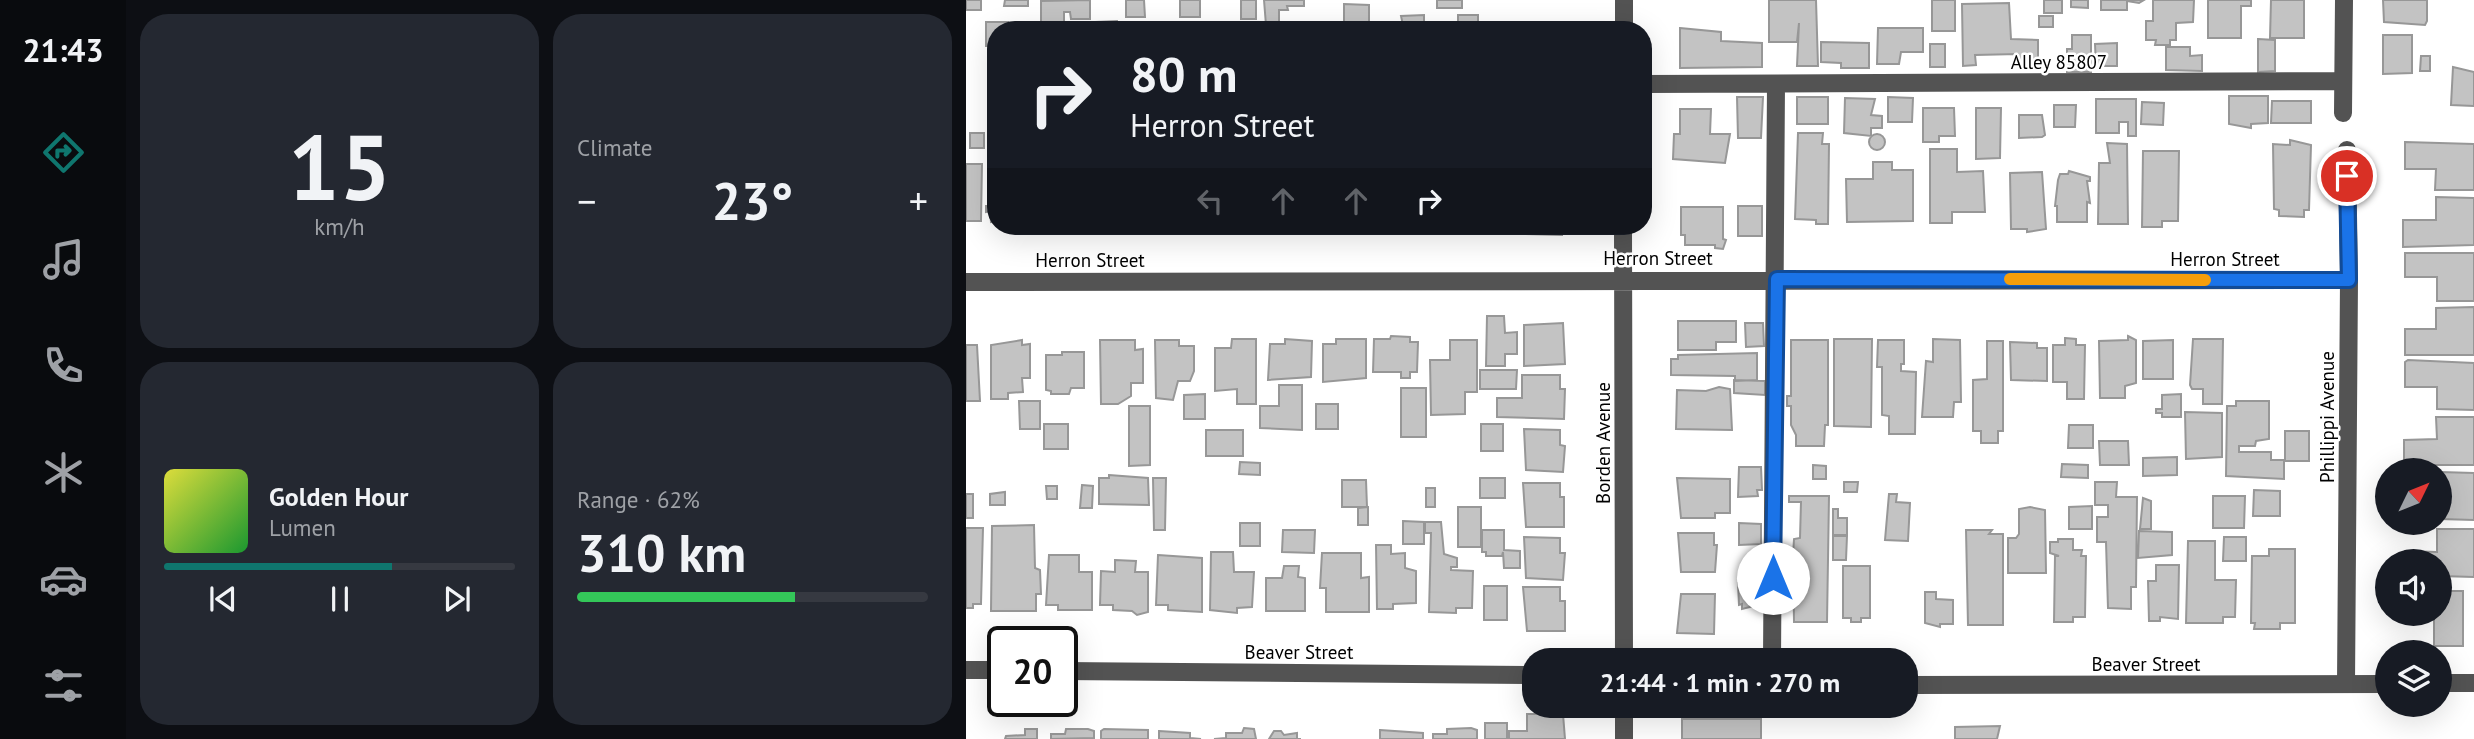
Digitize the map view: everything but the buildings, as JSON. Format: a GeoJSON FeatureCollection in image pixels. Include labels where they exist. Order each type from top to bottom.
{"type":"FeatureCollection","features":[{"type":"Feature","properties":{"kind":"street"},"geometry":{"type":"LineString","coordinates":[[1623,0],[1624,21]]}},
{"type":"Feature","properties":{"kind":"street"},"geometry":{"type":"LineString","coordinates":[[2343,113],[2344,0]]}},
{"type":"Feature","properties":{"kind":"street","name":"Alley 85807"},"geometry":{"type":"LineString","coordinates":[[1652,84],[2343,81]]}},
{"type":"Feature","properties":{"kind":"street"},"geometry":{"type":"LineString","coordinates":[[1772,648],[1777,279],[1776,85]]}},
{"type":"Feature","properties":{"kind":"street","name":"Phillippi Avenue"},"geometry":{"type":"LineString","coordinates":[[2346,684],[2349,280],[2347,150]]}},
{"type":"Feature","properties":{"kind":"street","name":"Borden Avenue"},"geometry":{"type":"LineString","coordinates":[[1623,235],[1624,648]]}},
{"type":"Feature","properties":{"kind":"street","name":"Herron Street"},"geometry":{"type":"LineString","coordinates":[[966,282],[1623,278],[2349,280]]}},
{"type":"Feature","properties":{"kind":"street"},"geometry":{"type":"LineString","coordinates":[[966,670],[987,670]]}},
{"type":"Feature","properties":{"kind":"street","name":"Beaver Street"},"geometry":{"type":"LineString","coordinates":[[1078,671],[1522,675]]}},
{"type":"Feature","properties":{"kind":"street"},"geometry":{"type":"LineString","coordinates":[[2452,683],[2474,683]]}},
{"type":"Feature","properties":{"kind":"street","name":"Beaver Street"},"geometry":{"type":"LineString","coordinates":[[1918,685],[2375,684]]}},
{"type":"Feature","properties":{"kind":"street"},"geometry":{"type":"LineString","coordinates":[[1624,718],[1624,739]]}},
{"type":"Feature","properties":{"kind":"slow traffic"},"geometry":{"type":"LineString","coordinates":[[2010,279],[2205,280]]}},
{"type":"Feature","properties":{"kind":"route"},"geometry":{"type":"LineString","coordinates":[[1773,578],[1777,279],[2349,280],[2347,176]]}}]}
